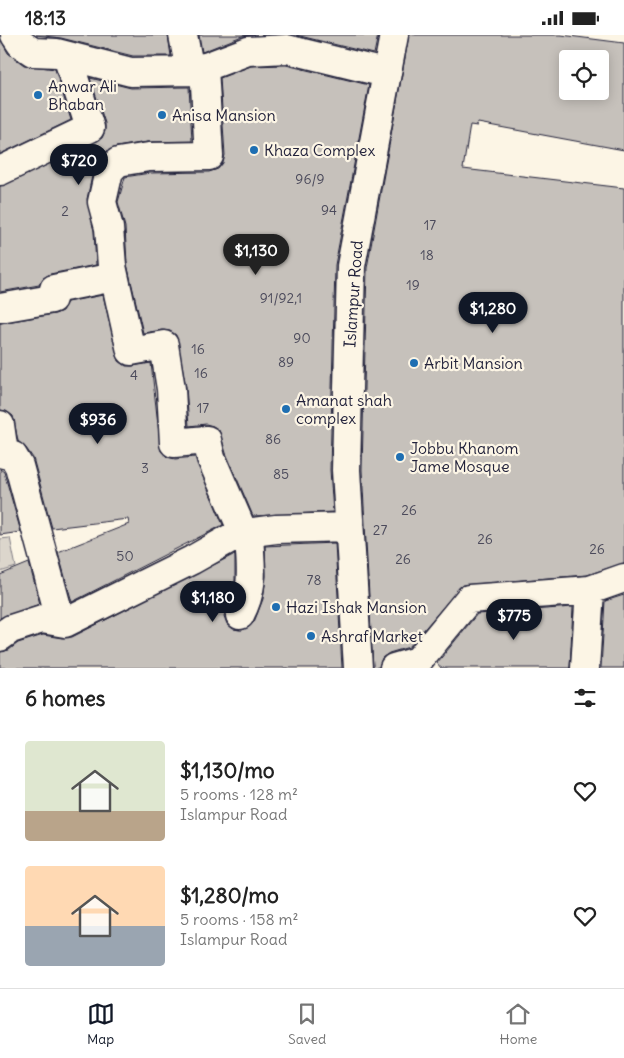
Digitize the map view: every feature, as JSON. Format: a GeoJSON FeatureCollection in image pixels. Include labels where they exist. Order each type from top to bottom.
{"type":"FeatureCollection","features":[{"type":"Feature","properties":{"kind":"street"},"geometry":{"type":"LineString","coordinates":[[15,35],[20,45],[33,51],[67,56],[131,72],[197,69],[252,43],[298,51],[386,73]]}},
{"type":"Feature","properties":{"kind":"street"},"geometry":{"type":"LineString","coordinates":[[183,35],[197,69],[209,156],[149,157],[118,162],[109,171],[102,202],[109,228],[114,277],[131,351],[164,345],[174,443],[207,441],[211,458],[246,533],[251,582],[249,597],[240,615]]}},
{"type":"Feature","properties":{"kind":"street","name":"Islampur Road"},"geometry":{"type":"LineString","coordinates":[[358,668],[346,470],[351,266],[394,35]]}},
{"type":"Feature","properties":{"kind":"street"},"geometry":{"type":"LineString","coordinates":[[0,171],[90,128],[67,56]]}},
{"type":"Feature","properties":{"kind":"street"},"geometry":{"type":"LineString","coordinates":[[0,308],[52,299],[54,289],[114,277]]}},
{"type":"Feature","properties":{"kind":"street"},"geometry":{"type":"LineString","coordinates":[[0,425],[2,453],[13,456],[19,466],[61,622]]}},
{"type":"Feature","properties":{"kind":"street"},"geometry":{"type":"LineString","coordinates":[[0,637],[11,629],[42,619],[66,623],[238,534],[276,529],[349,527]]}},
{"type":"Feature","properties":{"kind":"street"},"geometry":{"type":"LineString","coordinates":[[413,665],[469,599],[590,590],[624,578]]}},
{"type":"Feature","properties":{"kind":"street"},"geometry":{"type":"LineString","coordinates":[[585,668],[590,590]]}},
{"type":"Feature","properties":{"kind":"shaded area"},"geometry":{"type":"Polygon","coordinates":[[[10,538],[16,567],[0,572],[0,539],[10,538]]]}},
{"type":"Feature","properties":{"kind":"building"},"geometry":{"type":"Polygon","coordinates":[[[36,35],[168,35],[171,56],[133,56],[61,38],[36,35]]]}},
{"type":"Feature","properties":{"kind":"building"},"geometry":{"type":"Polygon","coordinates":[[[199,35],[255,35],[242,36],[202,52],[199,35]]]}},
{"type":"Feature","properties":{"kind":"building"},"geometry":{"type":"Polygon","coordinates":[[[296,35],[378,35],[374,54],[296,35]]]}},
{"type":"Feature","properties":{"kind":"building"},"geometry":{"type":"Polygon","coordinates":[[[409,35],[561,35],[624,43],[624,150],[478,123],[477,126],[470,125],[463,169],[624,188],[624,563],[587,575],[462,585],[409,647],[389,653],[382,658],[379,667],[373,668],[362,470],[367,268],[409,35]]]}},
{"type":"Feature","properties":{"kind":"building","name":"Anwar Ali Bhaban"},"geometry":{"type":"Polygon","coordinates":[[[0,38],[8,53],[24,65],[55,69],[71,120],[0,154],[0,38]]]}},
{"type":"Feature","properties":{"kind":"building"},"geometry":{"type":"Polygon","coordinates":[[[286,65],[369,85],[335,265],[330,470],[333,512],[253,516],[226,453],[219,430],[206,424],[189,426],[186,387],[176,335],[170,331],[162,330],[143,333],[127,264],[125,227],[118,202],[125,177],[150,173],[209,172],[218,169],[223,163],[225,155],[220,78],[251,66],[286,65]]]}},
{"type":"Feature","properties":{"kind":"building"},"geometry":{"type":"Polygon","coordinates":[[[90,78],[131,88],[189,87],[192,141],[147,142],[116,147],[107,151],[94,167],[87,199],[94,231],[96,265],[50,274],[43,278],[39,285],[0,292],[0,186],[102,138],[105,131],[105,123],[90,78]]]}},
{"type":"Feature","properties":{"kind":"building"},"geometry":{"type":"Polygon","coordinates":[[[103,295],[119,361],[126,366],[151,363],[161,451],[167,457],[175,459],[195,457],[223,525],[72,602],[58,552],[129,524],[128,519],[52,528],[33,458],[18,441],[13,416],[6,411],[0,410],[0,323],[55,314],[62,311],[67,302],[103,295]]]}},
{"type":"Feature","properties":{"kind":"building"},"geometry":{"type":"Polygon","coordinates":[[[0,469],[4,472],[21,532],[0,535],[0,469]]]}},
{"type":"Feature","properties":{"kind":"building"},"geometry":{"type":"Polygon","coordinates":[[[335,543],[342,668],[0,668],[0,652],[9,650],[18,643],[43,635],[62,638],[72,637],[235,554],[235,582],[224,616],[227,624],[233,629],[242,630],[254,622],[263,599],[266,576],[265,546],[335,543]]]}},
{"type":"Feature","properties":{"kind":"building"},"geometry":{"type":"Polygon","coordinates":[[[29,563],[40,604],[0,618],[0,575],[29,563]]]}},
{"type":"Feature","properties":{"kind":"building"},"geometry":{"type":"Polygon","coordinates":[[[624,595],[624,668],[601,668],[605,601],[624,595]]]}},
{"type":"Feature","properties":{"kind":"building"},"geometry":{"type":"Polygon","coordinates":[[[573,607],[570,668],[441,668],[437,663],[477,614],[573,607]]]}},
{"type":"Feature","properties":{"kind":"place","name":"Anwar Ali Bhaban"},"geometry":{"type":"Point","coordinates":[38,95]}},
{"type":"Feature","properties":{"kind":"place","name":"Anisa Mansion"},"geometry":{"type":"Point","coordinates":[162,115]}},
{"type":"Feature","properties":{"kind":"place","name":"Khaza Complex"},"geometry":{"type":"Point","coordinates":[254,150]}},
{"type":"Feature","properties":{"kind":"place","name":"Arbit Mansion"},"geometry":{"type":"Point","coordinates":[414,363]}},
{"type":"Feature","properties":{"kind":"place","name":"Amanat shah complex"},"geometry":{"type":"Point","coordinates":[286,409]}},
{"type":"Feature","properties":{"kind":"place","name":"Jobbu Khanom Jame Mosque"},"geometry":{"type":"Point","coordinates":[400,457]}},
{"type":"Feature","properties":{"kind":"place","name":"Hazi Ishak Mansion"},"geometry":{"type":"Point","coordinates":[276,607]}},
{"type":"Feature","properties":{"kind":"place","name":"Ashraf Market"},"geometry":{"type":"Point","coordinates":[311,636]}}]}
